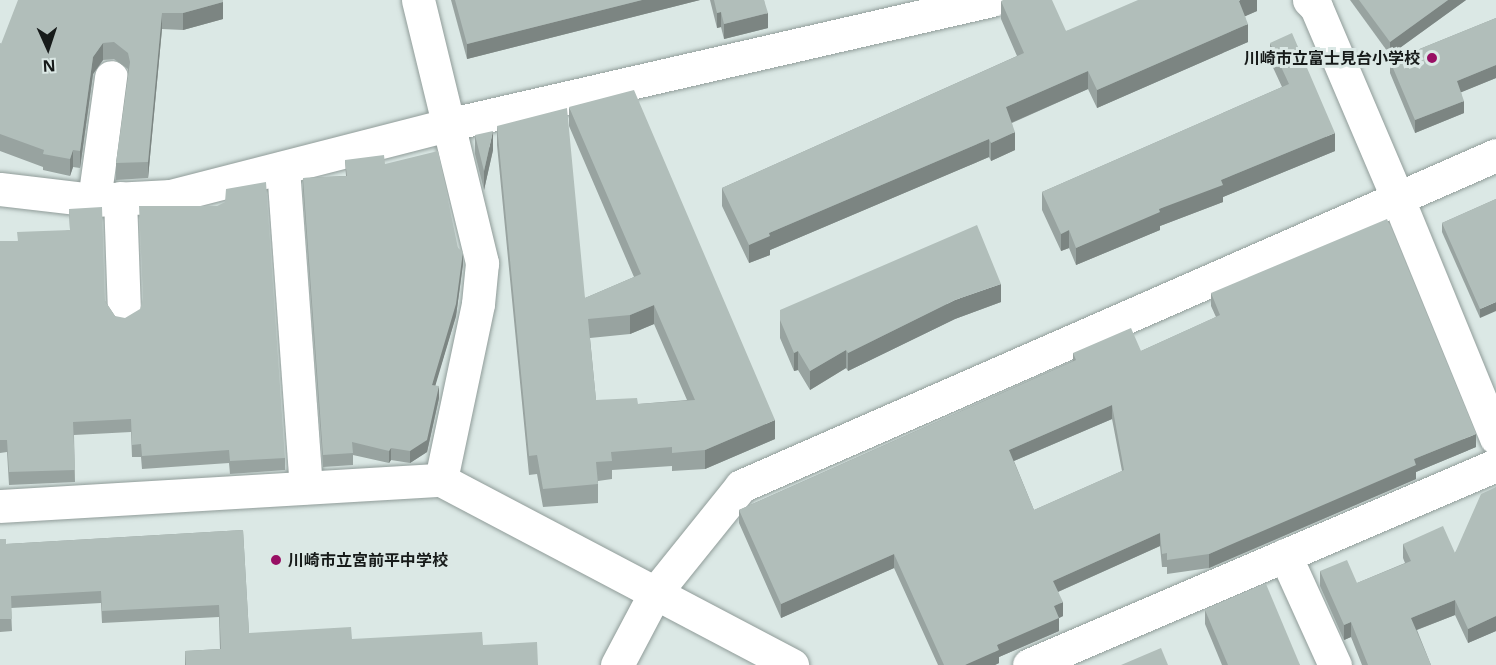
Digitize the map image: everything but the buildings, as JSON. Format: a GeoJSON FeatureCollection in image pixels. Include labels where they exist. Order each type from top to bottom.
{"type":"FeatureCollection","features":[{"type":"Feature","properties":{"kind":"street"},"geometry":{"type":"LineString","coordinates":[[418,0],[482,263],[478,304],[441,480]]}},
{"type":"Feature","properties":{"kind":"street"},"geometry":{"type":"LineString","coordinates":[[0,189],[107,199],[171,196],[447,125],[992,0]]}},
{"type":"Feature","properties":{"kind":"street"},"geometry":{"type":"LineString","coordinates":[[1309,0],[1316,7],[1398,199],[1496,438]]}},
{"type":"Feature","properties":{"kind":"street"},"geometry":{"type":"LineString","coordinates":[[111,77],[107,199],[124,312]]}},
{"type":"Feature","properties":{"kind":"street"},"geometry":{"type":"LineString","coordinates":[[617,665],[655,593],[741,486],[1496,155]]}},
{"type":"Feature","properties":{"kind":"street"},"geometry":{"type":"LineString","coordinates":[[284,168],[306,487]]}},
{"type":"Feature","properties":{"kind":"street"},"geometry":{"type":"LineString","coordinates":[[1029,665],[1496,465]]}},
{"type":"Feature","properties":{"kind":"street"},"geometry":{"type":"LineString","coordinates":[[0,506],[441,480],[792,665]]}},
{"type":"Feature","properties":{"kind":"street"},"geometry":{"type":"LineString","coordinates":[[1285,555],[1335,665]]}},
{"type":"Feature","properties":{"kind":"place","name":"川崎市立富士見台小学校"},"geometry":{"type":"Point","coordinates":[1432,58]}},
{"type":"Feature","properties":{"kind":"place","name":"川崎市立宮前平中学校"},"geometry":{"type":"Point","coordinates":[276,560]}}]}
